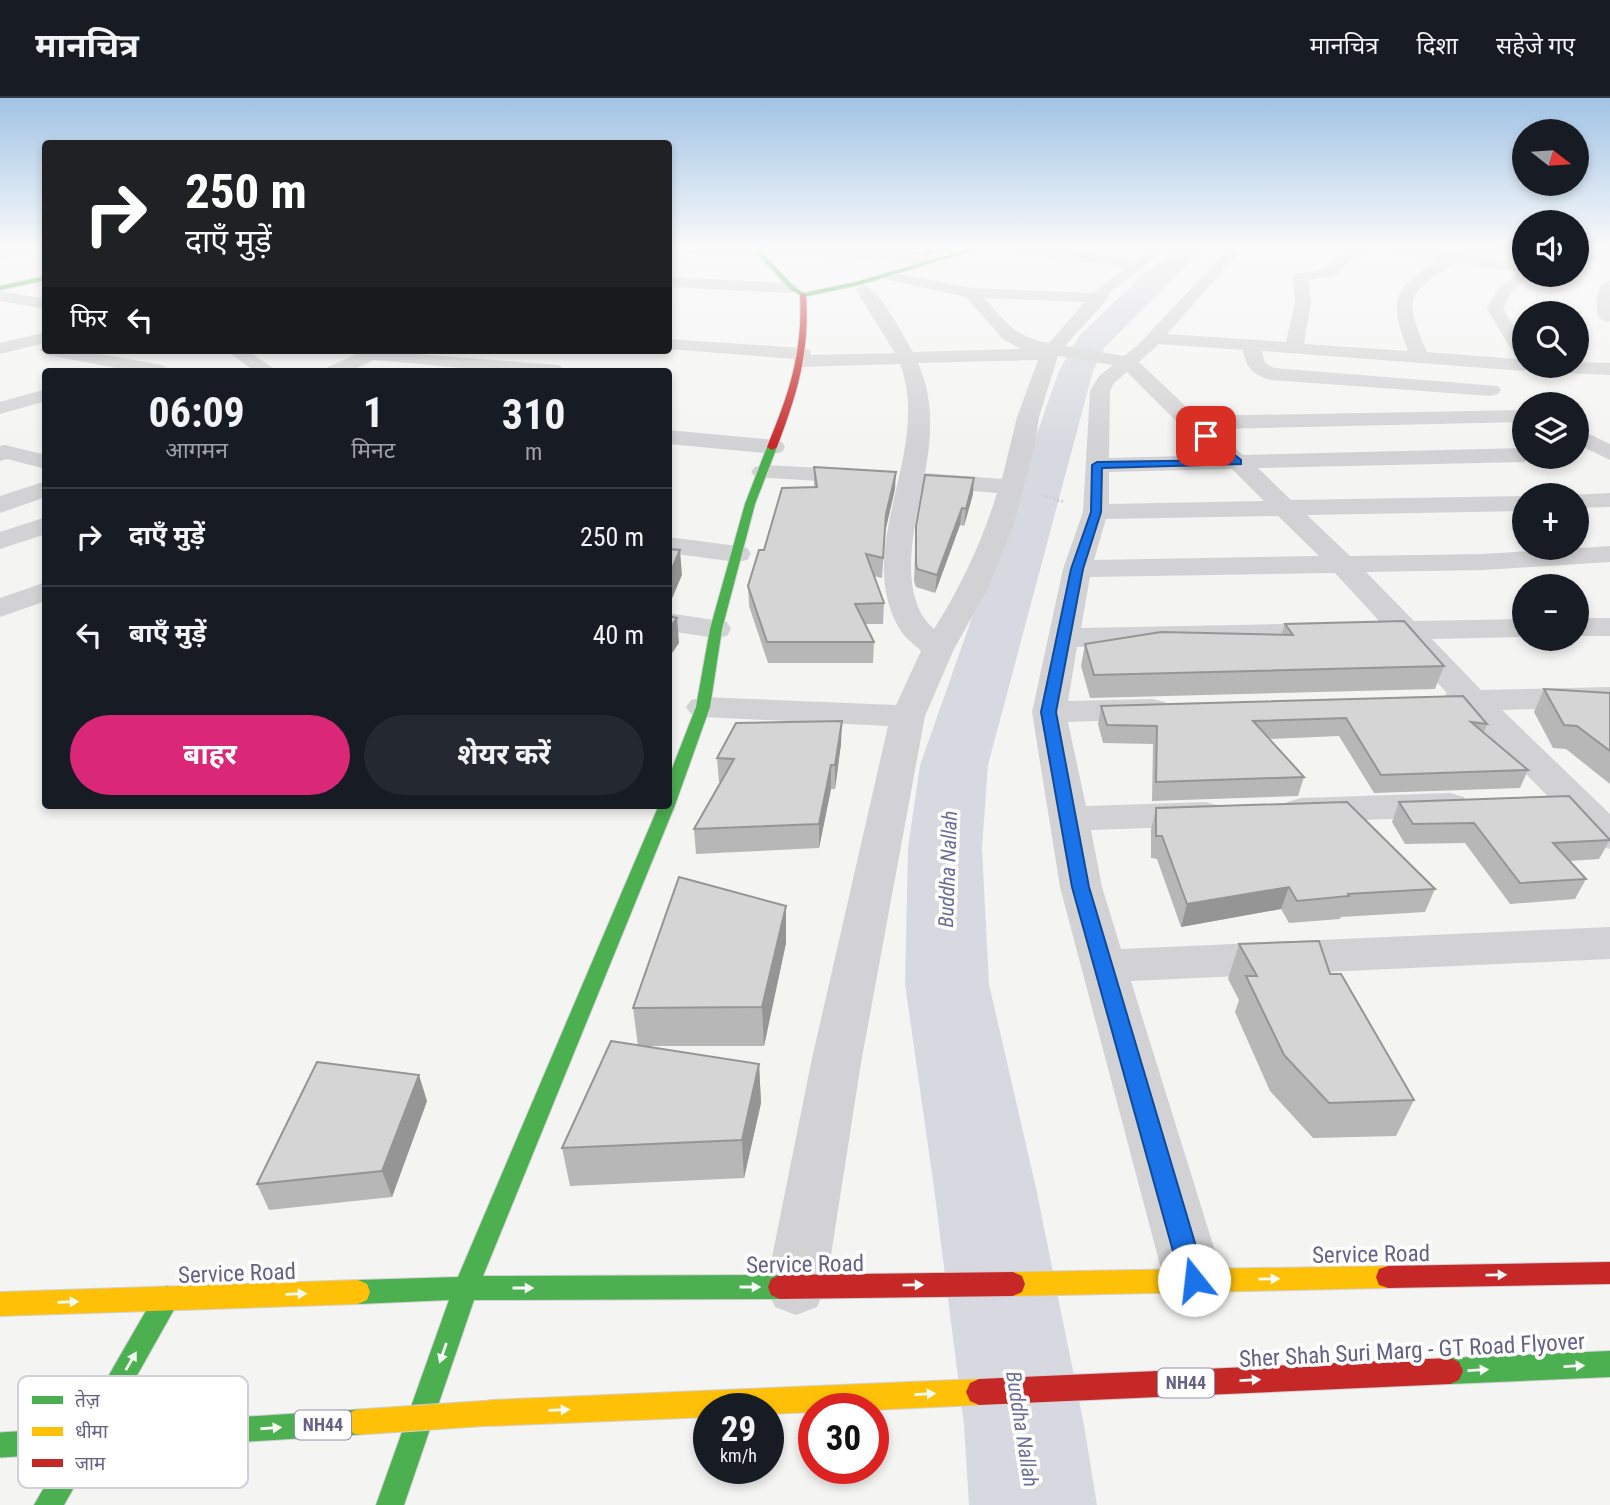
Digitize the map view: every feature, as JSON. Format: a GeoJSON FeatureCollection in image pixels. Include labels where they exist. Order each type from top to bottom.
{"type":"FeatureCollection","features":[{"type":"Feature","properties":{"kind":"main road"},"geometry":{"type":"LineString","coordinates":[[672,792],[703,707],[716,629],[750,505],[799,379],[806,325],[803,315]]}},
{"type":"Feature","properties":{"kind":"main road"},"geometry":{"type":"LineString","coordinates":[[390,1505],[466,1288],[666,809]]}},
{"type":"Feature","properties":{"kind":"main road","name":"Service Road"},"geometry":{"type":"LineString","coordinates":[[0,1304],[466,1288],[845,1287],[1103,1280],[1610,1273]]}},
{"type":"Feature","properties":{"kind":"main road"},"geometry":{"type":"LineString","coordinates":[[122,1376],[167,1298]]}},
{"type":"Feature","properties":{"kind":"main road","name":"Sher Shah Suri Marg - GT Road Flyover"},"geometry":{"type":"LineString","coordinates":[[248,1429],[491,1413],[1610,1364]]}},
{"type":"Feature","properties":{"kind":"main road","name":"Sher Shah Suri Marg - GT Road Flyover"},"geometry":{"type":"LineString","coordinates":[[0,1445],[18,1444]]}},
{"type":"Feature","properties":{"kind":"main road"},"geometry":{"type":"LineString","coordinates":[[48,1505],[58,1488]]}},
{"type":"Feature","properties":{"kind":"street"},"geometry":{"type":"LineString","coordinates":[[881,315],[916,381],[920,403],[921,425],[899,539],[898,573],[902,607],[911,627],[921,639],[938,649]]}},
{"type":"Feature","properties":{"kind":"street"},"geometry":{"type":"LineString","coordinates":[[992,315],[1017,341],[1053,352]]}},
{"type":"Feature","properties":{"kind":"street"},"geometry":{"type":"LineString","coordinates":[[796,1287],[836,1063],[908,716],[938,649],[977,580],[1000,527],[1024,490],[1053,352],[1085,315]]}},
{"type":"Feature","properties":{"kind":"street"},"geometry":{"type":"LineString","coordinates":[[1168,315],[1105,380],[1100,391],[1097,465],[1082,508],[1077,569],[1049,712],[1078,877],[1194,1280]]}},
{"type":"Feature","properties":{"kind":"street"},"geometry":{"type":"LineString","coordinates":[[1294,348],[1301,315]]}},
{"type":"Feature","properties":{"kind":"street"},"geometry":{"type":"LineString","coordinates":[[1404,315],[1420,358]]}},
{"type":"Feature","properties":{"kind":"street"},"geometry":{"type":"LineString","coordinates":[[1498,315],[1512,337]]}},
{"type":"Feature","properties":{"kind":"street"},"geometry":{"type":"LineString","coordinates":[[5,344],[42,338]]}},
{"type":"Feature","properties":{"kind":"street"},"geometry":{"type":"LineString","coordinates":[[5,344],[42,349]]}},
{"type":"Feature","properties":{"kind":"street"},"geometry":{"type":"LineString","coordinates":[[672,344],[803,357],[905,358],[1053,352],[1129,353],[1252,345],[1512,364]]}},
{"type":"Feature","properties":{"kind":"street"},"geometry":{"type":"LineString","coordinates":[[1252,345],[1253,361],[1259,369],[1271,374],[1491,390]]}},
{"type":"Feature","properties":{"kind":"street"},"geometry":{"type":"LineString","coordinates":[[1129,353],[1191,423],[1238,462],[1342,564],[1472,700],[1593,800],[1610,836]]}},
{"type":"Feature","properties":{"kind":"street"},"geometry":{"type":"LineString","coordinates":[[65,354],[129,368]]}},
{"type":"Feature","properties":{"kind":"street"},"geometry":{"type":"LineString","coordinates":[[244,354],[264,363]]}},
{"type":"Feature","properties":{"kind":"street"},"geometry":{"type":"LineString","coordinates":[[341,368],[372,354]]}},
{"type":"Feature","properties":{"kind":"street"},"geometry":{"type":"LineString","coordinates":[[399,354],[558,368]]}},
{"type":"Feature","properties":{"kind":"street"},"geometry":{"type":"LineString","coordinates":[[1446,359],[1512,401]]}},
{"type":"Feature","properties":{"kind":"street"},"geometry":{"type":"LineString","coordinates":[[1589,368],[1610,369]]}},
{"type":"Feature","properties":{"kind":"street"},"geometry":{"type":"LineString","coordinates":[[1589,373],[1610,384]]}},
{"type":"Feature","properties":{"kind":"street"},"geometry":{"type":"LineString","coordinates":[[0,408],[42,396]]}},
{"type":"Feature","properties":{"kind":"street"},"geometry":{"type":"LineString","coordinates":[[0,397],[42,407]]}},
{"type":"Feature","properties":{"kind":"street"},"geometry":{"type":"LineString","coordinates":[[1191,423],[1512,416]]}},
{"type":"Feature","properties":{"kind":"street"},"geometry":{"type":"LineString","coordinates":[[672,437],[774,447]]}},
{"type":"Feature","properties":{"kind":"street"},"geometry":{"type":"LineString","coordinates":[[3,453],[42,440]]}},
{"type":"Feature","properties":{"kind":"street"},"geometry":{"type":"LineString","coordinates":[[1589,442],[1610,453]]}},
{"type":"Feature","properties":{"kind":"street"},"geometry":{"type":"LineString","coordinates":[[3,453],[42,461]]}},
{"type":"Feature","properties":{"kind":"street"},"geometry":{"type":"LineString","coordinates":[[1589,454],[1610,453]]}},
{"type":"Feature","properties":{"kind":"street"},"geometry":{"type":"LineString","coordinates":[[1097,465],[1512,456]]}},
{"type":"Feature","properties":{"kind":"street"},"geometry":{"type":"LineString","coordinates":[[763,472],[912,479],[1024,490]]}},
{"type":"Feature","properties":{"kind":"street"},"geometry":{"type":"LineString","coordinates":[[0,505],[40,493]]}},
{"type":"Feature","properties":{"kind":"street"},"geometry":{"type":"LineString","coordinates":[[1589,501],[1610,500]]}},
{"type":"Feature","properties":{"kind":"street"},"geometry":{"type":"LineString","coordinates":[[1082,508],[1284,508],[1512,503]]}},
{"type":"Feature","properties":{"kind":"street"},"geometry":{"type":"LineString","coordinates":[[0,541],[42,526]]}},
{"type":"Feature","properties":{"kind":"street"},"geometry":{"type":"LineString","coordinates":[[672,546],[737,554]]}},
{"type":"Feature","properties":{"kind":"street"},"geometry":{"type":"LineString","coordinates":[[1077,569],[1542,560],[1610,554]]}},
{"type":"Feature","properties":{"kind":"street"},"geometry":{"type":"LineString","coordinates":[[672,623],[716,629]]}},
{"type":"Feature","properties":{"kind":"street"},"geometry":{"type":"LineString","coordinates":[[1589,627],[1610,627]]}},
{"type":"Feature","properties":{"kind":"street"},"geometry":{"type":"LineString","coordinates":[[1064,638],[1512,628]]}},
{"type":"Feature","properties":{"kind":"street"},"geometry":{"type":"LineString","coordinates":[[1431,701],[1610,697]]}},
{"type":"Feature","properties":{"kind":"street"},"geometry":{"type":"LineString","coordinates":[[703,707],[908,716]]}},
{"type":"Feature","properties":{"kind":"street"},"geometry":{"type":"LineString","coordinates":[[1049,712],[1185,708]]}},
{"type":"Feature","properties":{"kind":"street"},"geometry":{"type":"LineString","coordinates":[[1521,803],[1593,800]]}},
{"type":"Feature","properties":{"kind":"street"},"geometry":{"type":"LineString","coordinates":[[1068,818],[1480,804]]}},
{"type":"Feature","properties":{"kind":"street"},"geometry":{"type":"LineString","coordinates":[[1105,966],[1610,943]]}},
{"type":"Feature","properties":{"kind":"path"},"geometry":{"type":"LineString","coordinates":[[1024,490],[1082,508]]}},
{"type":"Feature","properties":{"kind":"building"},"geometry":{"type":"Polygon","coordinates":[[[814,467],[896,472],[886,514],[883,558],[866,554],[884,603],[855,604],[874,642],[767,642],[748,586],[759,550],[764,550],[782,488],[817,487],[814,467]]]}},
{"type":"Feature","properties":{"kind":"building"},"geometry":{"type":"Polygon","coordinates":[[[925,475],[974,478],[966,509],[962,508],[937,575],[917,569],[916,563],[916,526],[925,475]]]}},
{"type":"Feature","properties":{"kind":"building"},"geometry":{"type":"Polygon","coordinates":[[[672,549],[680,550],[672,569],[672,549]]]}},
{"type":"Feature","properties":{"kind":"building"},"geometry":{"type":"Polygon","coordinates":[[[1404,621],[1444,666],[1094,675],[1085,644],[1161,632],[1293,635],[1285,624],[1404,621]]]}},
{"type":"Feature","properties":{"kind":"building"},"geometry":{"type":"Polygon","coordinates":[[[1544,689],[1610,693],[1610,751],[1577,726],[1564,725],[1544,689]]]}},
{"type":"Feature","properties":{"kind":"building"},"geometry":{"type":"Polygon","coordinates":[[[1463,696],[1487,724],[1471,722],[1528,770],[1381,775],[1346,718],[1253,721],[1304,777],[1156,782],[1157,726],[1107,725],[1101,706],[1463,696]]]}},
{"type":"Feature","properties":{"kind":"building"},"geometry":{"type":"Polygon","coordinates":[[[842,721],[835,765],[831,765],[819,824],[694,829],[734,759],[717,758],[736,723],[842,721]]]}},
{"type":"Feature","properties":{"kind":"building"},"geometry":{"type":"Polygon","coordinates":[[[1569,796],[1610,840],[1553,843],[1586,879],[1520,883],[1474,823],[1413,824],[1399,802],[1569,796]]]}},
{"type":"Feature","properties":{"kind":"building"},"geometry":{"type":"Polygon","coordinates":[[[1347,802],[1435,889],[1348,894],[1349,896],[1297,901],[1289,887],[1187,904],[1162,836],[1156,836],[1156,808],[1347,802]]]}},
{"type":"Feature","properties":{"kind":"building"},"geometry":{"type":"Polygon","coordinates":[[[679,877],[786,906],[762,1007],[633,1008],[679,877]]]}},
{"type":"Feature","properties":{"kind":"building"},"geometry":{"type":"Polygon","coordinates":[[[1319,941],[1330,974],[1341,974],[1414,1100],[1329,1103],[1284,1055],[1246,976],[1257,976],[1239,944],[1319,941]]]}},
{"type":"Feature","properties":{"kind":"building"},"geometry":{"type":"Polygon","coordinates":[[[611,1041],[759,1064],[742,1140],[562,1148],[611,1041]]]}},
{"type":"Feature","properties":{"kind":"building"},"geometry":{"type":"Polygon","coordinates":[[[317,1062],[419,1075],[382,1171],[257,1184],[317,1062]]]}},
{"type":"Feature","properties":{"kind":"waterway","name":"Buddha Nallah"},"geometry":{"type":"LineString","coordinates":[[1033,1505],[1024,1425],[985,1188],[947,984],[945,848],[954,765],[1076,371],[1091,343],[1119,315]]}},
{"type":"Feature","properties":{"kind":"traffic: fast"},"geometry":{"type":"LineString","coordinates":[[672,790],[703,707],[716,629],[750,504],[772,447]]}},
{"type":"Feature","properties":{"kind":"traffic: fast"},"geometry":{"type":"LineString","coordinates":[[390,1505],[466,1288],[665,809]]}},
{"type":"Feature","properties":{"kind":"traffic: fast"},"geometry":{"type":"LineString","coordinates":[[358,1292],[466,1288],[780,1287]]}},
{"type":"Feature","properties":{"kind":"traffic: fast"},"geometry":{"type":"LineString","coordinates":[[122,1376],[167,1298]]}},
{"type":"Feature","properties":{"kind":"traffic: fast"},"geometry":{"type":"LineString","coordinates":[[1450,1371],[1610,1364]]}},
{"type":"Feature","properties":{"kind":"traffic: fast"},"geometry":{"type":"LineString","coordinates":[[248,1429],[359,1422]]}},
{"type":"Feature","properties":{"kind":"traffic: fast"},"geometry":{"type":"LineString","coordinates":[[0,1445],[18,1444]]}},
{"type":"Feature","properties":{"kind":"traffic: fast"},"geometry":{"type":"LineString","coordinates":[[48,1505],[58,1488]]}},
{"type":"Feature","properties":{"kind":"traffic: slow"},"geometry":{"type":"LineString","coordinates":[[1013,1284],[1388,1277]]}},
{"type":"Feature","properties":{"kind":"traffic: slow"},"geometry":{"type":"LineString","coordinates":[[0,1304],[358,1292]]}},
{"type":"Feature","properties":{"kind":"traffic: slow"},"geometry":{"type":"LineString","coordinates":[[491,1413],[979,1392]]}},
{"type":"Feature","properties":{"kind":"traffic: slow"},"geometry":{"type":"LineString","coordinates":[[359,1422],[491,1413]]}},
{"type":"Feature","properties":{"kind":"traffic: jam"},"geometry":{"type":"LineString","coordinates":[[772,447],[798,373],[804,337],[804,315]]}},
{"type":"Feature","properties":{"kind":"traffic: jam"},"geometry":{"type":"LineString","coordinates":[[1388,1277],[1610,1273]]}},
{"type":"Feature","properties":{"kind":"traffic: jam"},"geometry":{"type":"LineString","coordinates":[[780,1287],[1013,1284]]}},
{"type":"Feature","properties":{"kind":"traffic: jam"},"geometry":{"type":"LineString","coordinates":[[979,1392],[1450,1371]]}},
{"type":"Feature","properties":{"kind":"route"},"geometry":{"type":"LineString","coordinates":[[1194,1280],[1073,857],[1049,712],[1077,569],[1096,512],[1097,465],[1238,462],[1206,436]]}}]}
